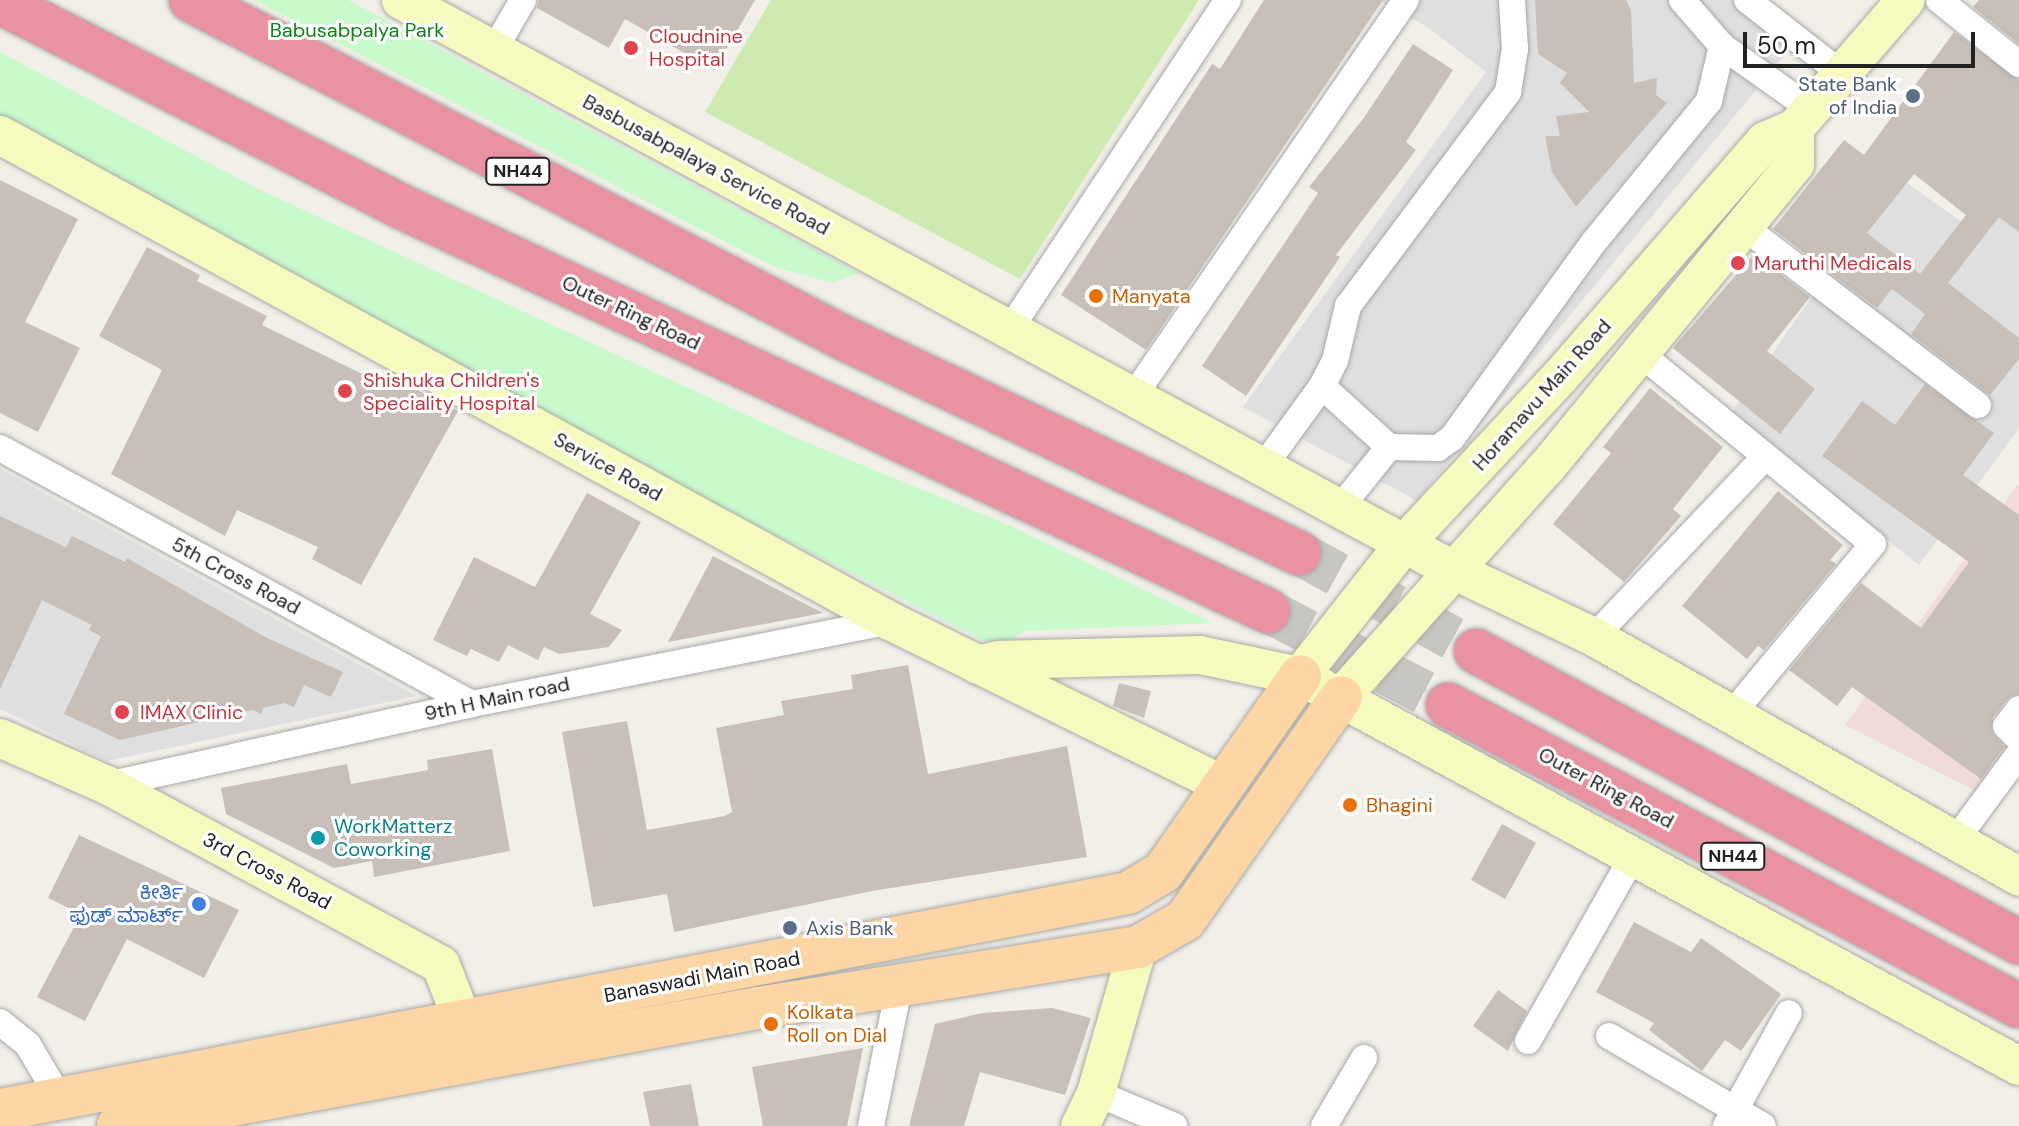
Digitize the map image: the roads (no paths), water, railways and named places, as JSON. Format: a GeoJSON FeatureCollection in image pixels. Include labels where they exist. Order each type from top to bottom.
{"type":"FeatureCollection","features":[{"type":"Feature","properties":{"kind":"highway","name":"NH44"},"geometry":{"type":"LineString","coordinates":[[191,0],[846,339],[1299,553]]}},
{"type":"Feature","properties":{"kind":"highway","name":"Outer Ring Road"},"geometry":{"type":"LineString","coordinates":[[0,2],[398,205],[1268,611]]}},
{"type":"Feature","properties":{"kind":"highway"},"geometry":{"type":"LineString","coordinates":[[1476,651],[2019,942]]}},
{"type":"Feature","properties":{"kind":"highway","name":"Outer Ring Road"},"geometry":{"type":"LineString","coordinates":[[1448,705],[2019,1006]]}},
{"type":"Feature","properties":{"kind":"main road","name":"Banaswadi Main Road"},"geometry":{"type":"LineString","coordinates":[[138,1124],[471,1042],[1128,893],[1163,872],[1300,676]]}},
{"type":"Feature","properties":{"kind":"main road","name":"Banaswadi Main Road"},"geometry":{"type":"LineString","coordinates":[[0,1110],[471,1042],[899,987],[1138,947],[1185,920],[1341,697]]}},
{"type":"Feature","properties":{"kind":"street","name":"Basbusabpalaya Service Road"},"geometry":{"type":"LineString","coordinates":[[401,0],[1135,394],[1453,570],[1594,637],[2019,876]]}},
{"type":"Feature","properties":{"kind":"street"},"geometry":{"type":"LineString","coordinates":[[494,50],[523,0]]}},
{"type":"Feature","properties":{"kind":"street"},"geometry":{"type":"LineString","coordinates":[[1010,329],[1228,0]]}},
{"type":"Feature","properties":{"kind":"street"},"geometry":{"type":"LineString","coordinates":[[1135,394],[1406,0]]}},
{"type":"Feature","properties":{"kind":"street"},"geometry":{"type":"LineString","coordinates":[[1264,466],[1322,386],[1335,361],[1348,306],[1508,92],[1515,60],[1512,0]]}},
{"type":"Feature","properties":{"kind":"street"},"geometry":{"type":"LineString","coordinates":[[1341,697],[1642,355],[1795,164],[1803,118],[1722,46],[1682,0]]}},
{"type":"Feature","properties":{"kind":"street"},"geometry":{"type":"LineString","coordinates":[[1747,0],[1842,74]]}},
{"type":"Feature","properties":{"kind":"street","name":"Horamavu Main Road"},"geometry":{"type":"LineString","coordinates":[[1300,676],[1405,543],[1560,377],[1765,141],[1803,118],[1906,0]]}},
{"type":"Feature","properties":{"kind":"street"},"geometry":{"type":"LineString","coordinates":[[1939,0],[2019,64]]}},
{"type":"Feature","properties":{"kind":"street"},"geometry":{"type":"LineString","coordinates":[[1322,386],[1389,447],[1438,448],[1452,438],[1594,242],[1709,101],[1722,46]]}},
{"type":"Feature","properties":{"kind":"street","name":"Service Road"},"geometry":{"type":"LineString","coordinates":[[0,135],[890,621],[1223,785]]}},
{"type":"Feature","properties":{"kind":"street"},"geometry":{"type":"LineString","coordinates":[[1744,227],[1978,405]]}},
{"type":"Feature","properties":{"kind":"street"},"geometry":{"type":"LineString","coordinates":[[1642,355],[1873,544],[1730,716]]}},
{"type":"Feature","properties":{"kind":"street"},"geometry":{"type":"LineString","coordinates":[[1340,508],[1389,447]]}},
{"type":"Feature","properties":{"kind":"street","name":"5th Cross Road"},"geometry":{"type":"LineString","coordinates":[[0,448],[472,704]]}},
{"type":"Feature","properties":{"kind":"street"},"geometry":{"type":"LineString","coordinates":[[1594,637],[1765,457]]}},
{"type":"Feature","properties":{"kind":"street","name":"9th H Main road"},"geometry":{"type":"LineString","coordinates":[[107,785],[472,704],[890,621]]}},
{"type":"Feature","properties":{"kind":"street"},"geometry":{"type":"LineString","coordinates":[[978,665],[998,660],[1200,655],[1300,676],[1417,743],[1633,856],[2019,1066]]}},
{"type":"Feature","properties":{"kind":"street"},"geometry":{"type":"LineString","coordinates":[[2019,709],[2006,726],[2019,739]]}},
{"type":"Feature","properties":{"kind":"street","name":"3rd Cross Road"},"geometry":{"type":"LineString","coordinates":[[0,738],[107,785],[441,965],[471,1042]]}},
{"type":"Feature","properties":{"kind":"street"},"geometry":{"type":"LineString","coordinates":[[1955,841],[2019,754]]}},
{"type":"Feature","properties":{"kind":"street"},"geometry":{"type":"LineString","coordinates":[[1528,1041],[1633,856]]}},
{"type":"Feature","properties":{"kind":"street"},"geometry":{"type":"LineString","coordinates":[[1138,947],[1088,1109],[1174,1126]]}},
{"type":"Feature","properties":{"kind":"street"},"geometry":{"type":"LineString","coordinates":[[871,1126],[899,987]]}},
{"type":"Feature","properties":{"kind":"street"},"geometry":{"type":"LineString","coordinates":[[1731,1118],[1789,1013]]}},
{"type":"Feature","properties":{"kind":"street"},"geometry":{"type":"LineString","coordinates":[[0,1022],[28,1045],[60,1099]]}},
{"type":"Feature","properties":{"kind":"street"},"geometry":{"type":"LineString","coordinates":[[1609,1036],[1731,1118],[1763,1126]]}},
{"type":"Feature","properties":{"kind":"street"},"geometry":{"type":"LineString","coordinates":[[1324,1126],[1364,1058]]}},
{"type":"Feature","properties":{"kind":"tunnel"},"geometry":{"type":"LineString","coordinates":[[1299,553],[1476,651]]}},
{"type":"Feature","properties":{"kind":"tunnel"},"geometry":{"type":"LineString","coordinates":[[1268,611],[1448,705]]}},
{"type":"Feature","properties":{"kind":"place","name":"Cloudnine Hospital"},"geometry":{"type":"Point","coordinates":[631,48]}},
{"type":"Feature","properties":{"kind":"place","name":"State Bank of India"},"geometry":{"type":"Point","coordinates":[1913,96]}},
{"type":"Feature","properties":{"kind":"place","name":"Maruthi Medicals"},"geometry":{"type":"Point","coordinates":[1738,263]}},
{"type":"Feature","properties":{"kind":"place","name":"Manyata"},"geometry":{"type":"Point","coordinates":[1096,296]}},
{"type":"Feature","properties":{"kind":"place","name":"Shishuka Children's Speciality Hospital"},"geometry":{"type":"Point","coordinates":[345,391]}},
{"type":"Feature","properties":{"kind":"place","name":"IMAX Clinic"},"geometry":{"type":"Point","coordinates":[122,712]}},
{"type":"Feature","properties":{"kind":"place","name":"Bhagini"},"geometry":{"type":"Point","coordinates":[1350,805]}},
{"type":"Feature","properties":{"kind":"place","name":"WorkMatterz Coworking"},"geometry":{"type":"Point","coordinates":[318,838]}},
{"type":"Feature","properties":{"kind":"place","name":"ಕೀರ್ತಿ ಫುಡ್ ಮಾರ್ಟ್"},"geometry":{"type":"Point","coordinates":[199,904]}},
{"type":"Feature","properties":{"kind":"place","name":"Axis Bank"},"geometry":{"type":"Point","coordinates":[790,928]}},
{"type":"Feature","properties":{"kind":"place","name":"Kolkata Roll on Dial"},"geometry":{"type":"Point","coordinates":[771,1024]}},
{"type":"Feature","properties":{"kind":"park label","name":"Babusabpalya Park"},"geometry":{"type":"Point","coordinates":[357,30]}}]}
